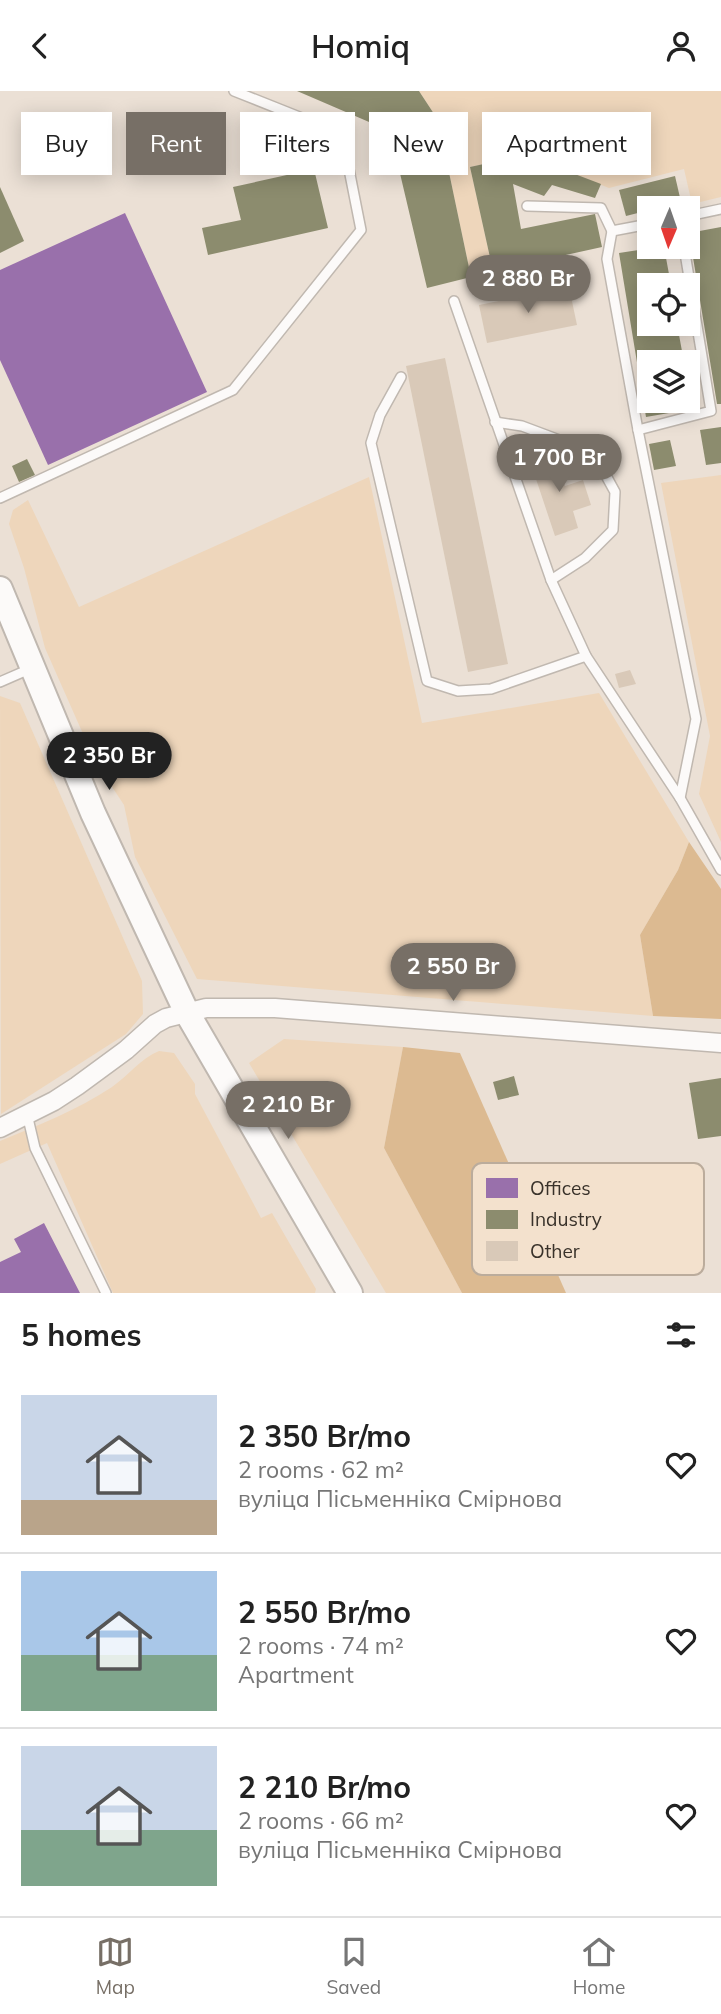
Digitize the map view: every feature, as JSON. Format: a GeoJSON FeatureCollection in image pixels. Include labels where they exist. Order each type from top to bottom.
{"type":"FeatureCollection","features":[{"type":"Feature","properties":{"kind":"main road"},"geometry":{"type":"LineString","coordinates":[[0,589],[93,813],[186,1011],[350,1293]]}},
{"type":"Feature","properties":{"kind":"street"},"geometry":{"type":"LineString","coordinates":[[0,1128],[54,1101],[100,1070],[143,1037],[155,1024],[186,1011],[228,1006],[721,1043]]}},
{"type":"Feature","properties":{"kind":"lane"},"geometry":{"type":"LineString","coordinates":[[0,498],[233,390],[362,230],[342,134],[234,91]]}},
{"type":"Feature","properties":{"kind":"lane"},"geometry":{"type":"LineString","coordinates":[[527,206],[601,208],[612,231],[607,259],[696,719],[680,798]]}},
{"type":"Feature","properties":{"kind":"lane"},"geometry":{"type":"LineString","coordinates":[[700,213],[721,209]]}},
{"type":"Feature","properties":{"kind":"lane"},"geometry":{"type":"LineString","coordinates":[[612,231],[637,226]]}},
{"type":"Feature","properties":{"kind":"lane"},"geometry":{"type":"LineString","coordinates":[[638,430],[711,411],[686,259]]}},
{"type":"Feature","properties":{"kind":"lane"},"geometry":{"type":"LineString","coordinates":[[454,301],[551,580],[586,656],[680,798],[721,870]]}},
{"type":"Feature","properties":{"kind":"lane"},"geometry":{"type":"LineString","coordinates":[[401,377],[380,415],[371,443],[426,681],[458,691],[491,689],[586,656]]}},
{"type":"Feature","properties":{"kind":"lane"},"geometry":{"type":"LineString","coordinates":[[495,422],[522,426],[570,444],[598,461],[615,492],[613,530],[585,558],[551,580]]}},
{"type":"Feature","properties":{"kind":"lane"},"geometry":{"type":"LineString","coordinates":[[0,681],[34,667]]}},
{"type":"Feature","properties":{"kind":"lane"},"geometry":{"type":"LineString","coordinates":[[27,1114],[35,1148],[106,1293]]}},
{"type":"Feature","properties":{"kind":"shaded area"},"geometry":{"type":"Polygon","coordinates":[[[419,91],[721,91],[721,197],[700,202],[700,196],[690,196],[684,169],[609,188],[576,175],[651,175],[651,112],[482,112],[482,164],[470,167],[493,271],[471,277],[450,175],[468,175],[468,112],[433,112],[419,91]]]}},
{"type":"Feature","properties":{"kind":"shaded area"},"geometry":{"type":"Polygon","coordinates":[[[721,475],[721,842],[699,794],[710,736],[661,483],[721,475]]]}},
{"type":"Feature","properties":{"kind":"shaded area"},"geometry":{"type":"Polygon","coordinates":[[[369,477],[422,723],[599,693],[689,842],[678,870],[640,935],[653,1016],[197,979],[135,857],[124,805],[95,761],[45,648],[24,568],[9,524],[13,510],[28,500],[79,607],[369,477]]]}},
{"type":"Feature","properties":{"kind":"shaded area"},"geometry":{"type":"Polygon","coordinates":[[[0,696],[20,703],[142,981],[143,1014],[126,1034],[1,1114],[0,696]]]}},
{"type":"Feature","properties":{"kind":"shaded area"},"geometry":{"type":"Polygon","coordinates":[[[689,842],[721,889],[721,1019],[653,1016],[640,935],[678,870],[689,842]]]}},
{"type":"Feature","properties":{"kind":"shaded area"},"geometry":{"type":"Polygon","coordinates":[[[284,1039],[403,1047],[384,1148],[462,1293],[386,1293],[249,1063],[284,1039]]]}},
{"type":"Feature","properties":{"kind":"shaded area"},"geometry":{"type":"Polygon","coordinates":[[[403,1047],[460,1053],[509,1163],[472,1163],[472,1275],[558,1275],[566,1293],[462,1293],[384,1148],[403,1047]]]}},
{"type":"Feature","properties":{"kind":"shaded area"},"geometry":{"type":"Polygon","coordinates":[[[159,1051],[174,1053],[195,1084],[195,1094],[261,1218],[272,1213],[316,1289],[315,1293],[113,1293],[47,1143],[0,1164],[0,1141],[85,1103],[159,1051]]]}},
{"type":"Feature","properties":{"kind":"building: Offices"},"geometry":{"type":"Polygon","coordinates":[[[125,213],[207,392],[48,465],[0,360],[0,270],[125,213]]]}},
{"type":"Feature","properties":{"kind":"building: Offices"},"geometry":{"type":"Polygon","coordinates":[[[44,1223],[80,1293],[0,1293],[0,1262],[21,1252],[14,1239],[44,1223]]]}},
{"type":"Feature","properties":{"kind":"building: Industry"},"geometry":{"type":"Polygon","coordinates":[[[297,91],[419,91],[433,112],[369,112],[369,122],[355,116],[355,112],[346,112],[297,91]]]}},
{"type":"Feature","properties":{"kind":"building: Industry"},"geometry":{"type":"Polygon","coordinates":[[[482,164],[482,175],[577,175],[601,184],[595,198],[552,185],[544,196],[513,184],[521,229],[595,214],[602,247],[493,271],[470,167],[482,164]]]}},
{"type":"Feature","properties":{"kind":"building: Industry"},"geometry":{"type":"Polygon","coordinates":[[[287,175],[315,175],[328,228],[208,255],[202,228],[241,220],[233,187],[287,175]]]}},
{"type":"Feature","properties":{"kind":"building: Industry"},"geometry":{"type":"Polygon","coordinates":[[[400,175],[450,175],[471,277],[427,288],[400,175]]]}},
{"type":"Feature","properties":{"kind":"building: Industry"},"geometry":{"type":"Polygon","coordinates":[[[675,176],[680,196],[637,196],[637,213],[626,216],[619,190],[675,176]]]}},
{"type":"Feature","properties":{"kind":"building: Industry"},"geometry":{"type":"Polygon","coordinates":[[[0,187],[24,241],[0,253],[0,187]]]}},
{"type":"Feature","properties":{"kind":"building: Industry"},"geometry":{"type":"Polygon","coordinates":[[[721,227],[721,404],[717,404],[700,300],[700,273],[696,273],[693,259],[700,259],[700,231],[721,227]]]}},
{"type":"Feature","properties":{"kind":"building: Industry"},"geometry":{"type":"Polygon","coordinates":[[[637,250],[637,259],[666,259],[669,273],[637,273],[637,336],[679,336],[682,350],[637,350],[637,362],[619,253],[637,250]]]}},
{"type":"Feature","properties":{"kind":"building: Industry"},"geometry":{"type":"Polygon","coordinates":[[[645,413],[669,413],[646,417],[645,413]]]}},
{"type":"Feature","properties":{"kind":"building: Industry"},"geometry":{"type":"Polygon","coordinates":[[[721,427],[721,463],[706,465],[700,430],[721,427]]]}},
{"type":"Feature","properties":{"kind":"building: Industry"},"geometry":{"type":"Polygon","coordinates":[[[670,440],[676,466],[654,470],[649,444],[670,440]]]}},
{"type":"Feature","properties":{"kind":"building: Industry"},"geometry":{"type":"Polygon","coordinates":[[[27,459],[35,475],[19,482],[12,466],[27,459]]]}},
{"type":"Feature","properties":{"kind":"building: Industry"},"geometry":{"type":"Polygon","coordinates":[[[514,1076],[519,1095],[498,1100],[493,1082],[514,1076]]]}},
{"type":"Feature","properties":{"kind":"building: Industry"},"geometry":{"type":"Polygon","coordinates":[[[721,1078],[721,1136],[698,1139],[689,1083],[721,1078]]]}},
{"type":"Feature","properties":{"kind":"building: Other"},"geometry":{"type":"Polygon","coordinates":[[[569,287],[577,325],[487,343],[479,305],[569,287]]]}},
{"type":"Feature","properties":{"kind":"building: Other"},"geometry":{"type":"Polygon","coordinates":[[[445,358],[508,664],[468,672],[406,366],[445,358]]]}},
{"type":"Feature","properties":{"kind":"building: Other"},"geometry":{"type":"Polygon","coordinates":[[[555,453],[565,486],[583,480],[591,505],[573,511],[578,528],[555,536],[530,461],[555,453]]]}},
{"type":"Feature","properties":{"kind":"building: Other"},"geometry":{"type":"Polygon","coordinates":[[[630,670],[636,684],[619,688],[615,674],[630,670]]]}}]}
